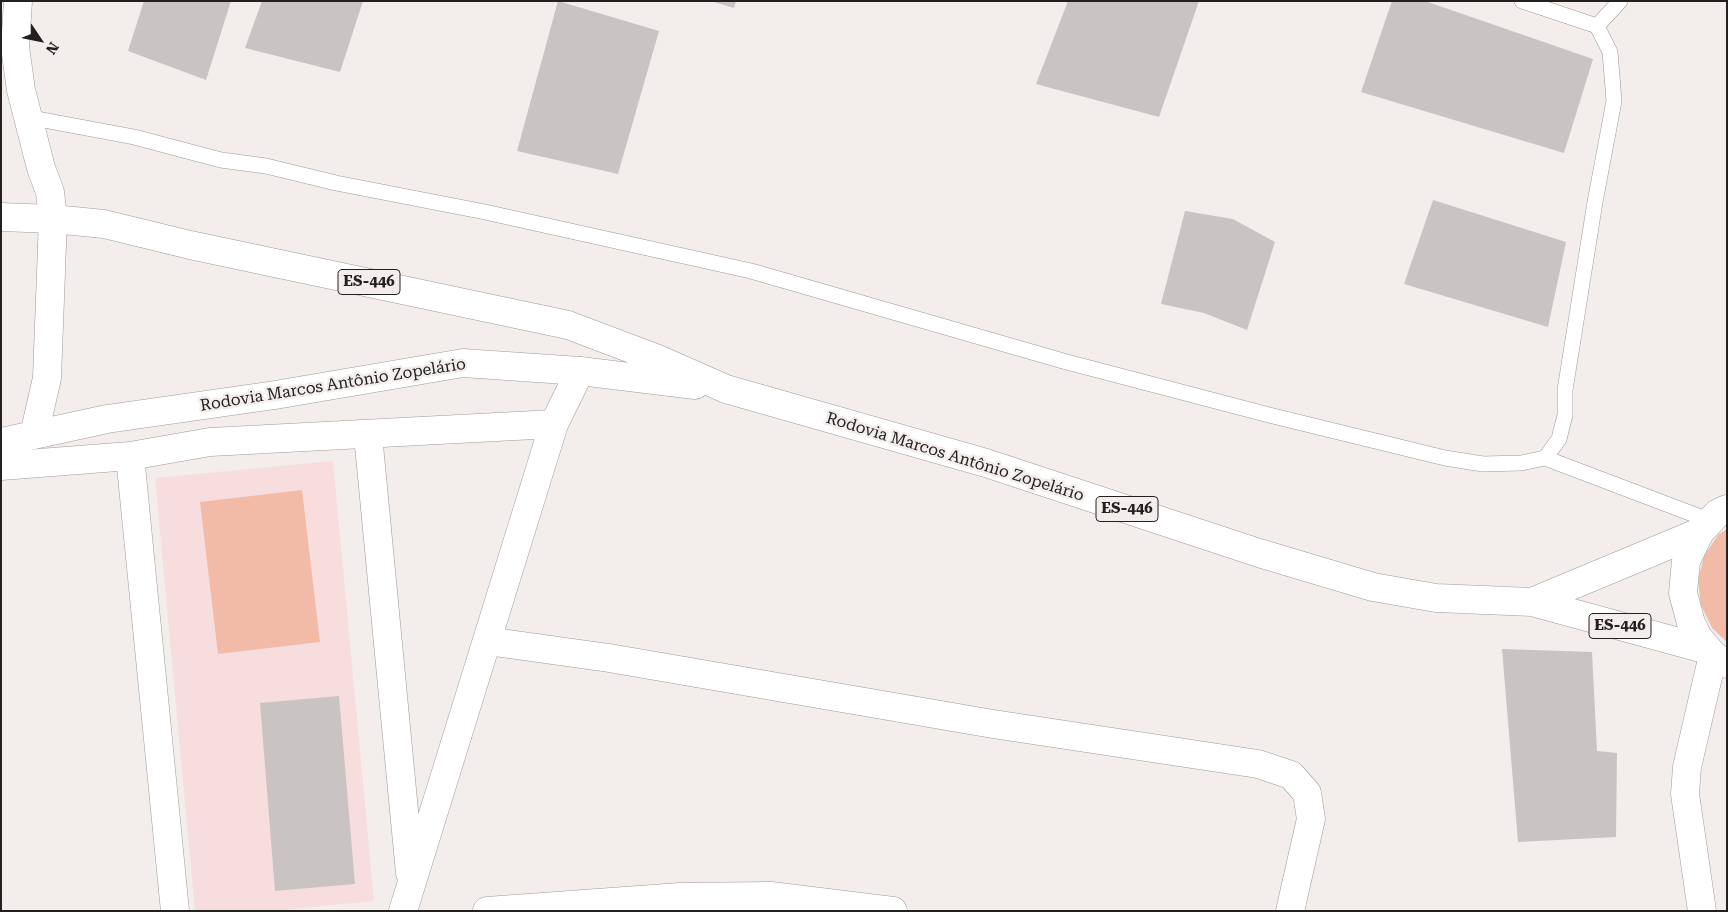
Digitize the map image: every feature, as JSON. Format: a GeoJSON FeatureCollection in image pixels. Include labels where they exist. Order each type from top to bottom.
{"type":"FeatureCollection","features":[{"type":"Feature","properties":{"kind":"main road"},"geometry":{"type":"LineString","coordinates":[[18,1],[15,47],[27,117],[50,192],[53,219],[47,378],[34,435]]}},
{"type":"Feature","properties":{"kind":"main road","name":"Rodovia Marcos Antônio Zopelário"},"geometry":{"type":"LineString","coordinates":[[1,217],[53,219],[104,224],[190,245],[568,325],[658,359],[726,388],[986,463],[1259,553],[1373,587],[1436,598],[1532,602],[1719,662]]}},
{"type":"Feature","properties":{"kind":"main road","name":"Rodovia Marcos Antônio Zopelário"},"geometry":{"type":"LineString","coordinates":[[1,442],[107,419],[275,395],[463,363],[580,370],[726,388]]}},
{"type":"Feature","properties":{"kind":"main road"},"geometry":{"type":"LineString","coordinates":[[404,911],[554,424],[580,370]]}},
{"type":"Feature","properties":{"kind":"main road"},"geometry":{"type":"LineString","coordinates":[[1,466],[130,456],[210,442],[554,424]]}},
{"type":"Feature","properties":{"kind":"main road"},"geometry":{"type":"LineString","coordinates":[[368,434],[411,884]]}},
{"type":"Feature","properties":{"kind":"main road"},"geometry":{"type":"LineString","coordinates":[[130,456],[175,911]]}},
{"type":"Feature","properties":{"kind":"main road"},"geometry":{"type":"LineString","coordinates":[[1702,911],[1685,794],[1687,766],[1719,662],[1691,623],[1683,593],[1686,561],[1717,513]]}},
{"type":"Feature","properties":{"kind":"main road","name":"Rodovia Marcos Antônio Zopelário"},"geometry":{"type":"LineString","coordinates":[[1532,602],[1717,513]]}},
{"type":"Feature","properties":{"kind":"main road"},"geometry":{"type":"LineString","coordinates":[[487,641],[609,658],[993,724],[1258,764],[1291,775],[1307,794],[1311,819],[1290,911]]}},
{"type":"Feature","properties":{"kind":"main road"},"geometry":{"type":"LineString","coordinates":[[487,911],[680,898],[771,896],[893,911]]}},
{"type":"Feature","properties":{"kind":"lane"},"geometry":{"type":"LineString","coordinates":[[1522,1],[1597,26],[1610,52],[1614,100],[1574,326],[1565,390],[1565,415],[1559,439],[1545,458]]}},
{"type":"Feature","properties":{"kind":"lane"},"geometry":{"type":"LineString","coordinates":[[1597,26],[1620,1]]}},
{"type":"Feature","properties":{"kind":"lane"},"geometry":{"type":"LineString","coordinates":[[27,117],[134,137],[222,160],[266,166],[336,184],[485,212],[751,271],[1063,361],[1445,458],[1483,464],[1520,464],[1545,458],[1717,513]]}},
{"type":"Feature","properties":{"kind":"shaded area"},"geometry":{"type":"Polygon","coordinates":[[[333,461],[374,901],[274,911],[195,911],[155,478],[333,461]]]}},
{"type":"Feature","properties":{"kind":"shaded area"},"geometry":{"type":"Polygon","coordinates":[[[302,490],[320,642],[218,654],[200,502],[302,490]]]}},
{"type":"Feature","properties":{"kind":"shaded area"},"geometry":{"type":"Polygon","coordinates":[[[1727,529],[1727,642],[1712,628],[1701,605],[1698,580],[1704,556],[1718,535],[1727,529]]]}},
{"type":"Feature","properties":{"kind":"building"},"geometry":{"type":"Polygon","coordinates":[[[144,1],[231,1],[206,80],[128,51],[144,1]]]}},
{"type":"Feature","properties":{"kind":"building"},"geometry":{"type":"Polygon","coordinates":[[[262,1],[363,1],[340,72],[245,48],[262,1]]]}},
{"type":"Feature","properties":{"kind":"building"},"geometry":{"type":"Polygon","coordinates":[[[558,1],[659,31],[618,174],[517,151],[558,1]]]}},
{"type":"Feature","properties":{"kind":"building"},"geometry":{"type":"Polygon","coordinates":[[[711,1],[736,1],[734,8],[711,1]]]}},
{"type":"Feature","properties":{"kind":"building"},"geometry":{"type":"Polygon","coordinates":[[[1068,1],[1199,1],[1159,117],[1036,84],[1068,1]]]}},
{"type":"Feature","properties":{"kind":"building"},"geometry":{"type":"Polygon","coordinates":[[[1392,1],[1425,1],[1593,59],[1564,153],[1361,92],[1392,1]]]}},
{"type":"Feature","properties":{"kind":"building"},"geometry":{"type":"Polygon","coordinates":[[[1433,200],[1566,242],[1548,327],[1404,284],[1433,200]]]}},
{"type":"Feature","properties":{"kind":"building"},"geometry":{"type":"Polygon","coordinates":[[[1185,211],[1233,219],[1275,242],[1247,330],[1204,313],[1161,304],[1185,211]]]}},
{"type":"Feature","properties":{"kind":"building"},"geometry":{"type":"Polygon","coordinates":[[[1502,649],[1592,652],[1597,751],[1617,753],[1616,837],[1518,842],[1502,649]]]}},
{"type":"Feature","properties":{"kind":"building"},"geometry":{"type":"Polygon","coordinates":[[[339,696],[355,884],[275,891],[260,703],[339,696]]]}}]}
